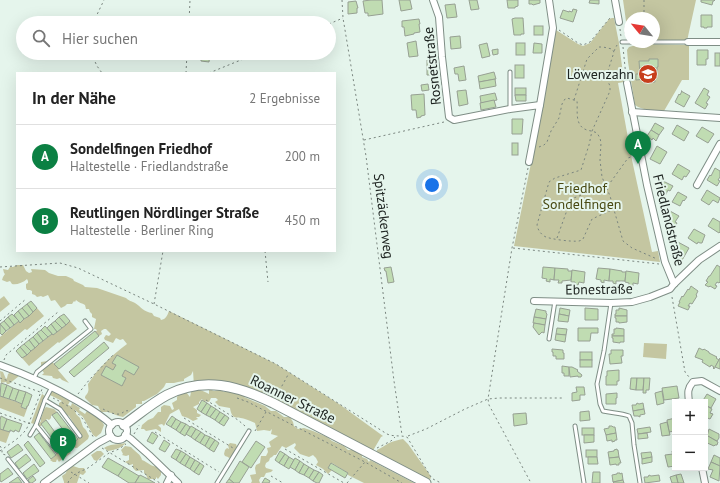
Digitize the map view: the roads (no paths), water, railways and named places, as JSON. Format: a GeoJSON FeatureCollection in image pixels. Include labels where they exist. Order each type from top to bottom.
{"type":"FeatureCollection","features":[{"type":"Feature","properties":{"kind":"street","name":"Rosnetstraße"},"geometry":{"type":"LineString","coordinates":[[433,0],[439,17],[449,116],[454,120],[510,109],[540,105]]}},
{"type":"Feature","properties":{"kind":"street"},"geometry":{"type":"LineString","coordinates":[[529,162],[553,28],[549,0]]}},
{"type":"Feature","properties":{"kind":"street"},"geometry":{"type":"LineString","coordinates":[[616,0],[619,22]]}},
{"type":"Feature","properties":{"kind":"street"},"geometry":{"type":"LineString","coordinates":[[688,42],[720,42]]}},
{"type":"Feature","properties":{"kind":"street","name":"Friedlandstraße"},"geometry":{"type":"LineString","coordinates":[[627,83],[648,192],[672,286]]}},
{"type":"Feature","properties":{"kind":"street"},"geometry":{"type":"LineString","coordinates":[[632,112],[720,118]]}},
{"type":"Feature","properties":{"kind":"street"},"geometry":{"type":"LineString","coordinates":[[697,184],[720,144]]}},
{"type":"Feature","properties":{"kind":"street","name":"Ebnestraße"},"geometry":{"type":"LineString","coordinates":[[534,301],[611,303],[632,302],[650,297],[672,286],[699,260],[720,246]]}},
{"type":"Feature","properties":{"kind":"street"},"geometry":{"type":"LineString","coordinates":[[1,366],[34,378],[52,387],[98,414],[112,425]]}},
{"type":"Feature","properties":{"kind":"street"},"geometry":{"type":"LineString","coordinates":[[689,399],[689,387],[693,382],[702,381],[720,391]]}},
{"type":"Feature","properties":{"kind":"street","name":"Roanner Straße"},"geometry":{"type":"LineString","coordinates":[[124,425],[160,399],[184,388],[204,384],[232,387],[252,393],[273,403],[426,483]]}},
{"type":"Feature","properties":{"kind":"street"},"geometry":{"type":"LineString","coordinates":[[118,422],[124,425],[126,430],[125,435],[121,439],[118,440],[111,436],[109,430],[112,425],[118,422]]}},
{"type":"Feature","properties":{"kind":"street"},"geometry":{"type":"LineString","coordinates":[[125,435],[178,483]]}},
{"type":"Feature","properties":{"kind":"street"},"geometry":{"type":"LineString","coordinates":[[44,483],[98,443],[111,436]]}},
{"type":"Feature","properties":{"kind":"street"},"geometry":{"type":"LineString","coordinates":[[703,471],[705,483]]}},
{"type":"Feature","properties":{"kind":"street"},"geometry":{"type":"LineString","coordinates":[[167,483],[170,475]]}},
{"type":"Feature","properties":{"kind":"lane"},"geometry":{"type":"LineString","coordinates":[[660,42],[688,42]]}},
{"type":"Feature","properties":{"kind":"lane"},"geometry":{"type":"LineString","coordinates":[[510,72],[510,109]]}},
{"type":"Feature","properties":{"kind":"lane","name":"Ebnestraße"},"geometry":{"type":"LineString","coordinates":[[549,339],[555,302]]}},
{"type":"Feature","properties":{"kind":"lane"},"geometry":{"type":"LineString","coordinates":[[611,303],[604,351],[597,384],[600,404],[603,410],[629,416],[632,422],[640,483]]}},
{"type":"Feature","properties":{"kind":"lane"},"geometry":{"type":"LineString","coordinates":[[34,378],[37,372],[91,328],[85,321]]}},
{"type":"Feature","properties":{"kind":"lane"},"geometry":{"type":"LineString","coordinates":[[30,435],[36,425],[45,400],[52,387]]}},
{"type":"Feature","properties":{"kind":"lane"},"geometry":{"type":"LineString","coordinates":[[45,400],[60,409],[80,436]]}},
{"type":"Feature","properties":{"kind":"lane"},"geometry":{"type":"LineString","coordinates":[[36,425],[57,451]]}},
{"type":"Feature","properties":{"kind":"lane"},"geometry":{"type":"LineString","coordinates":[[575,426],[584,483]]}},
{"type":"Feature","properties":{"kind":"lane"},"geometry":{"type":"LineString","coordinates":[[217,483],[249,431]]}},
{"type":"Feature","properties":{"kind":"lane"},"geometry":{"type":"LineString","coordinates":[[8,459],[27,483]]}},
{"type":"Feature","properties":{"kind":"place","name":"Löwenzahn"},"geometry":{"type":"Point","coordinates":[648,74]}},
{"type":"Feature","properties":{"kind":"place","name":"Sondelfingen Friedhof"},"geometry":{"type":"Point","coordinates":[638,164]}},
{"type":"Feature","properties":{"kind":"place","name":"Reutlingen Nördlinger Straße"},"geometry":{"type":"Point","coordinates":[63,461]}},
{"type":"Feature","properties":{"kind":"park label","name":"Friedhof Sondelfingen"},"geometry":{"type":"Point","coordinates":[582,196]}}]}
